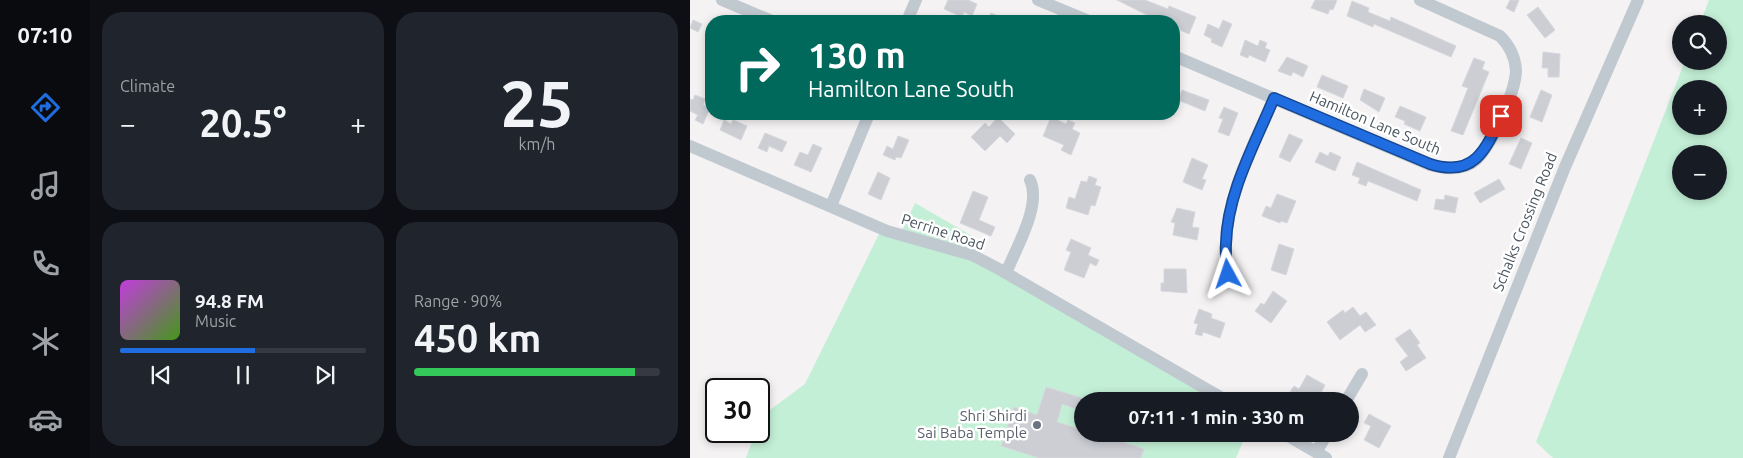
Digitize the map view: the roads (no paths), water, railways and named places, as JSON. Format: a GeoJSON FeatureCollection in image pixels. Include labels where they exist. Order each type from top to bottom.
{"type":"FeatureCollection","features":[{"type":"Feature","properties":{"kind":"street"},"geometry":{"type":"LineString","coordinates":[[722,0],[747,5],[763,15]]}},
{"type":"Feature","properties":{"kind":"street"},"geometry":{"type":"LineString","coordinates":[[910,15],[916,0]]}},
{"type":"Feature","properties":{"kind":"street"},"geometry":{"type":"LineString","coordinates":[[1038,0],[1074,15]]}},
{"type":"Feature","properties":{"kind":"street","name":"Hamilton Lane South"},"geometry":{"type":"LineString","coordinates":[[1180,59],[1430,164],[1448,169],[1472,163],[1488,145],[1514,87],[1516,68],[1513,55],[1508,45],[1500,36],[1420,0]]}},
{"type":"Feature","properties":{"kind":"street","name":"Schalks Crossing Road"},"geometry":{"type":"LineString","coordinates":[[1449,458],[1565,167],[1638,0]]}},
{"type":"Feature","properties":{"kind":"street"},"geometry":{"type":"LineString","coordinates":[[1228,274],[1226,244],[1228,222],[1248,159],[1274,98]]}},
{"type":"Feature","properties":{"kind":"street"},"geometry":{"type":"LineString","coordinates":[[830,206],[866,120]]}},
{"type":"Feature","properties":{"kind":"street","name":"Perrine Road"},"geometry":{"type":"LineString","coordinates":[[690,146],[913,240],[972,256],[1006,273],[1212,392]]}},
{"type":"Feature","properties":{"kind":"street"},"geometry":{"type":"LineString","coordinates":[[1006,273],[1032,208],[1035,194],[1030,180]]}},
{"type":"Feature","properties":{"kind":"street"},"geometry":{"type":"LineString","coordinates":[[1351,392],[1362,374]]}},
{"type":"Feature","properties":{"kind":"street"},"geometry":{"type":"LineString","coordinates":[[1298,442],[1321,455],[1325,442]]}},
{"type":"Feature","properties":{"kind":"place","name":"Shri Shirdi Sai Baba Temple"},"geometry":{"type":"Point","coordinates":[1037,425]}}]}
